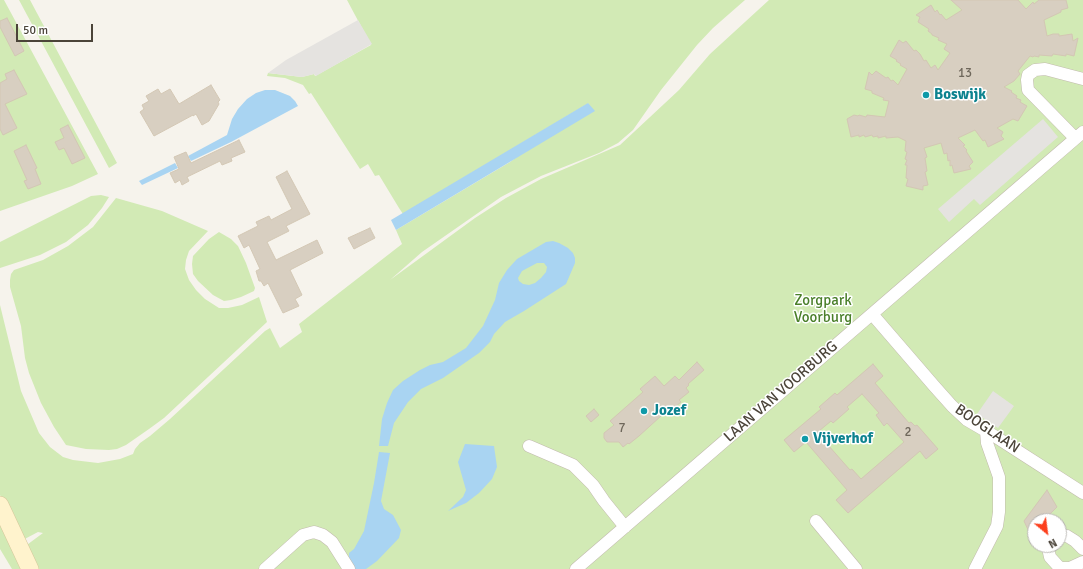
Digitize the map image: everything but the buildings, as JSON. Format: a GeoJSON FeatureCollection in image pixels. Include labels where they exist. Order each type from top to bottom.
{"type":"FeatureCollection","features":[{"type":"Feature","properties":{"kind":"street"},"geometry":{"type":"LineString","coordinates":[[1079,135],[1028,90],[1027,80],[1028,75],[1035,70],[1045,69],[1083,79]]}},
{"type":"Feature","properties":{"kind":"street","name":"LAAN VAN VOORBURG"},"geometry":{"type":"LineString","coordinates":[[576,569],[1079,135]]}},
{"type":"Feature","properties":{"kind":"street","name":"BOOGLAAN"},"geometry":{"type":"LineString","coordinates":[[872,314],[952,406],[967,420],[1083,494]]}},
{"type":"Feature","properties":{"kind":"street"},"geometry":{"type":"LineString","coordinates":[[975,569],[997,526],[999,512],[999,477],[987,443],[986,431]]}},
{"type":"Feature","properties":{"kind":"street"},"geometry":{"type":"LineString","coordinates":[[529,446],[572,465],[593,485],[625,527]]}},
{"type":"Feature","properties":{"kind":"street"},"geometry":{"type":"LineString","coordinates":[[0,505],[30,569]]}},
{"type":"Feature","properties":{"kind":"street"},"geometry":{"type":"LineString","coordinates":[[816,521],[856,569]]}},
{"type":"Feature","properties":{"kind":"street"},"geometry":{"type":"LineString","coordinates":[[265,569],[303,535],[314,532],[323,535],[332,542],[346,565]]}},
{"type":"Feature","properties":{"kind":"street"},"geometry":{"type":"LineString","coordinates":[[1067,536],[1083,549]]}},
{"type":"Feature","properties":{"kind":"street"},"geometry":{"type":"LineString","coordinates":[[1049,553],[1050,557],[1059,567],[1070,568],[1083,562]]}},
{"type":"Feature","properties":{"kind":"green space"},"geometry":{"type":"Polygon","coordinates":[[[0,0],[4,0],[98,174],[72,186],[0,211],[0,0]]]}},
{"type":"Feature","properties":{"kind":"green space"},"geometry":{"type":"Polygon","coordinates":[[[19,0],[30,0],[117,163],[109,168],[19,0]]]}},
{"type":"Feature","properties":{"kind":"green space","name":"Zorgpark Voorburg"},"geometry":{"type":"Polygon","coordinates":[[[347,0],[745,0],[713,28],[697,45],[661,90],[633,130],[618,143],[599,153],[541,176],[501,197],[422,252],[390,280],[475,218],[506,198],[541,179],[620,145],[679,90],[710,54],[769,0],[1083,0],[1083,569],[30,569],[20,550],[43,533],[38,532],[19,542],[0,495],[0,305],[21,391],[39,433],[50,447],[63,457],[73,460],[98,463],[120,459],[133,454],[140,443],[170,419],[265,331],[270,328],[280,348],[302,332],[299,324],[402,244],[396,230],[510,162],[589,103],[403,214],[379,175],[375,176],[368,164],[360,169],[311,93],[309,94],[303,85],[285,78],[267,76],[268,73],[302,77],[314,74],[315,76],[371,45],[347,0]]]}},
{"type":"Feature","properties":{"kind":"green space"},"geometry":{"type":"Polygon","coordinates":[[[101,195],[109,197],[102,208],[88,225],[66,242],[40,255],[0,268],[0,242],[91,196],[101,195]]]}},
{"type":"Feature","properties":{"kind":"green space"},"geometry":{"type":"Polygon","coordinates":[[[116,198],[162,211],[208,231],[189,251],[185,269],[189,280],[205,299],[219,308],[242,305],[259,297],[267,322],[164,418],[149,429],[126,445],[117,449],[86,449],[66,445],[41,403],[29,373],[25,358],[21,326],[10,287],[10,280],[11,274],[14,270],[43,260],[68,246],[93,227],[116,198]]]}},
{"type":"Feature","properties":{"kind":"green space"},"geometry":{"type":"Polygon","coordinates":[[[219,232],[231,239],[238,246],[255,288],[254,291],[241,297],[224,301],[213,295],[198,281],[193,274],[192,264],[193,256],[209,239],[219,232]]]}},
{"type":"Feature","properties":{"kind":"green space"},"geometry":{"type":"Polygon","coordinates":[[[0,520],[22,569],[12,569],[0,549],[0,520]]]}},
{"type":"Feature","properties":{"kind":"shaded area"},"geometry":{"type":"Polygon","coordinates":[[[358,20],[372,44],[316,76],[314,74],[302,77],[268,73],[286,60],[358,20]]]}},
{"type":"Feature","properties":{"kind":"shaded area"},"geometry":{"type":"Polygon","coordinates":[[[1043,119],[1058,137],[980,205],[974,199],[949,222],[938,209],[1043,119]]]}},
{"type":"Feature","properties":{"kind":"shaded area"},"geometry":{"type":"Polygon","coordinates":[[[993,391],[1014,406],[998,428],[977,414],[993,391]]]}},
{"type":"Feature","properties":{"kind":"water"},"geometry":{"type":"Polygon","coordinates":[[[265,90],[275,90],[290,96],[298,106],[231,142],[191,161],[188,156],[227,135],[232,119],[238,109],[247,99],[256,93],[265,90]]]}},
{"type":"Feature","properties":{"kind":"water"},"geometry":{"type":"Polygon","coordinates":[[[588,103],[595,111],[396,230],[391,220],[588,103]]]}},
{"type":"Feature","properties":{"kind":"water"},"geometry":{"type":"Polygon","coordinates":[[[175,163],[178,168],[142,185],[139,181],[175,163]]]}},
{"type":"Feature","properties":{"kind":"water"},"geometry":{"type":"Polygon","coordinates":[[[553,241],[559,243],[573,253],[575,263],[566,284],[505,322],[494,334],[490,342],[479,353],[443,378],[421,389],[408,402],[394,423],[388,446],[379,446],[382,419],[393,390],[403,381],[420,370],[430,365],[443,362],[466,348],[483,326],[495,300],[499,283],[507,270],[517,259],[546,242],[553,241]],[[537,263],[522,271],[518,278],[519,281],[523,284],[529,285],[535,283],[546,272],[547,267],[544,263],[537,263]]]}},
{"type":"Feature","properties":{"kind":"water"},"geometry":{"type":"Polygon","coordinates":[[[465,444],[494,446],[497,467],[492,479],[479,493],[466,503],[448,511],[463,497],[466,490],[458,462],[465,444]]]}},
{"type":"Feature","properties":{"kind":"water"},"geometry":{"type":"Polygon","coordinates":[[[379,452],[390,453],[381,501],[384,509],[393,515],[401,530],[399,538],[377,561],[366,569],[341,569],[349,561],[349,553],[354,549],[364,531],[379,452]]]}},
{"type":"Feature","properties":{"kind":"place","name":"Boswijk"},"geometry":{"type":"Point","coordinates":[926,95]}},
{"type":"Feature","properties":{"kind":"place","name":"Jozef"},"geometry":{"type":"Point","coordinates":[644,411]}},
{"type":"Feature","properties":{"kind":"place","name":"Vijverhof"},"geometry":{"type":"Point","coordinates":[805,439]}}]}
